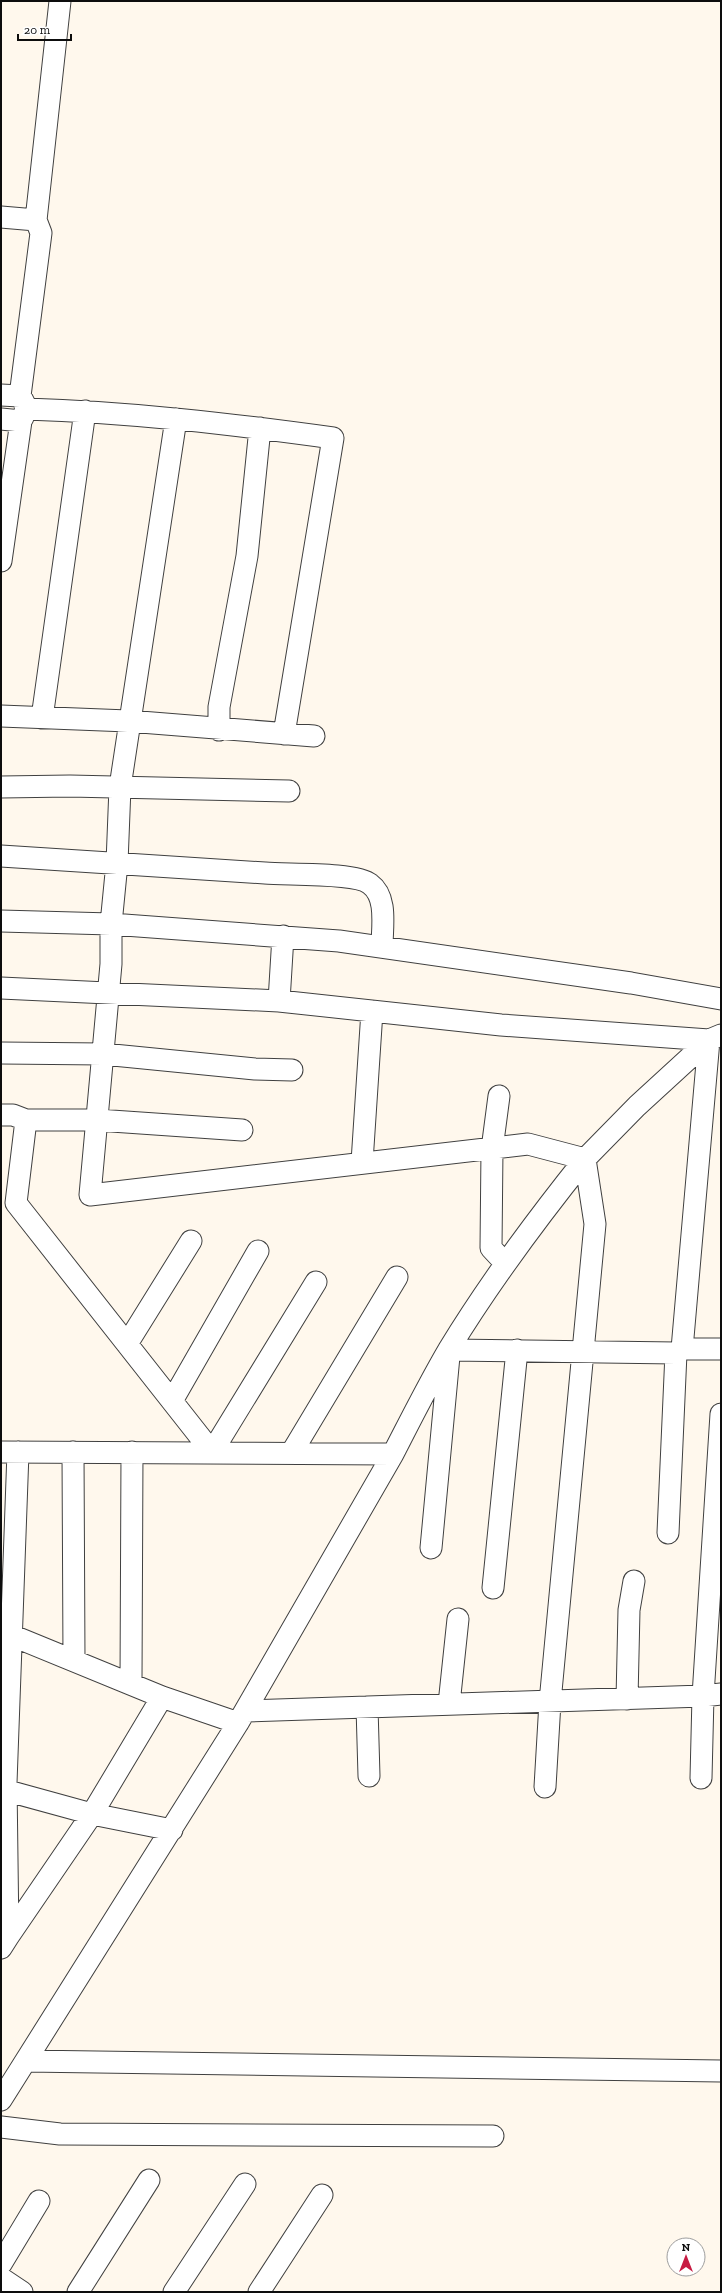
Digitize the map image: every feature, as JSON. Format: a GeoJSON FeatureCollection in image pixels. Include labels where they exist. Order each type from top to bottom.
{"type":"FeatureCollection","features":[{"type":"Feature","properties":{"kind":"street"},"geometry":{"type":"LineString","coordinates":[[1,562],[17,405],[41,233],[36,220],[60,1]]}},
{"type":"Feature","properties":{"kind":"street"},"geometry":{"type":"LineString","coordinates":[[1,217],[36,220]]}},
{"type":"Feature","properties":{"kind":"street"},"geometry":{"type":"LineString","coordinates":[[1,419],[17,405],[176,419],[333,438],[284,734]]}},
{"type":"Feature","properties":{"kind":"street"},"geometry":{"type":"LineString","coordinates":[[42,718],[85,411]]}},
{"type":"Feature","properties":{"kind":"street"},"geometry":{"type":"LineString","coordinates":[[176,419],[128,721],[120,787],[111,924],[111,964],[107,992],[90,1195],[362,1162],[528,1144],[586,1159]]}},
{"type":"Feature","properties":{"kind":"street"},"geometry":{"type":"LineString","coordinates":[[219,730],[219,707],[247,556],[260,428]]}},
{"type":"Feature","properties":{"kind":"street"},"geometry":{"type":"LineString","coordinates":[[1,716],[128,721],[219,730],[314,736]]}},
{"type":"Feature","properties":{"kind":"street"},"geometry":{"type":"LineString","coordinates":[[1,787],[120,787],[289,791]]}},
{"type":"Feature","properties":{"kind":"street"},"geometry":{"type":"LineString","coordinates":[[1,856],[266,874],[329,875],[369,882],[376,890],[382,903],[382,947]]}},
{"type":"Feature","properties":{"kind":"street"},"geometry":{"type":"LineString","coordinates":[[1,921],[111,924],[283,936],[382,947],[721,999]]}},
{"type":"Feature","properties":{"kind":"street"},"geometry":{"type":"LineString","coordinates":[[279,1001],[283,936]]}},
{"type":"Feature","properties":{"kind":"street"},"geometry":{"type":"LineString","coordinates":[[1,988],[279,1001],[500,1025],[715,1038]]}},
{"type":"Feature","properties":{"kind":"street"},"geometry":{"type":"LineString","coordinates":[[362,1162],[372,1011]]}},
{"type":"Feature","properties":{"kind":"street"},"geometry":{"type":"LineString","coordinates":[[1,2100],[242,1717],[393,1454],[449,1350],[505,1263],[544,1210],[586,1159],[638,1106],[715,1038]]}},
{"type":"Feature","properties":{"kind":"street"},"geometry":{"type":"LineString","coordinates":[[668,1533],[679,1351],[715,1038]]}},
{"type":"Feature","properties":{"kind":"street"},"geometry":{"type":"LineString","coordinates":[[1,1053],[103,1054],[255,1069],[292,1070]]}},
{"type":"Feature","properties":{"kind":"street"},"geometry":{"type":"LineString","coordinates":[[499,1096],[492,1149],[491,1248],[505,1263]]}},
{"type":"Feature","properties":{"kind":"street"},"geometry":{"type":"LineString","coordinates":[[1,1115],[26,1120],[97,1120],[242,1130]]}},
{"type":"Feature","properties":{"kind":"street"},"geometry":{"type":"LineString","coordinates":[[26,1120],[9,1204],[127,1344],[212,1452]]}},
{"type":"Feature","properties":{"kind":"street"},"geometry":{"type":"LineString","coordinates":[[545,1787],[550,1702],[595,1224],[586,1159]]}},
{"type":"Feature","properties":{"kind":"street"},"geometry":{"type":"LineString","coordinates":[[127,1344],[191,1241]]}},
{"type":"Feature","properties":{"kind":"street"},"geometry":{"type":"LineString","coordinates":[[172,1401],[258,1251]]}},
{"type":"Feature","properties":{"kind":"street"},"geometry":{"type":"LineString","coordinates":[[292,1452],[396,1277]]}},
{"type":"Feature","properties":{"kind":"street"},"geometry":{"type":"LineString","coordinates":[[212,1452],[316,1282]]}},
{"type":"Feature","properties":{"kind":"street"},"geometry":{"type":"LineString","coordinates":[[449,1350],[679,1351],[721,1349]]}},
{"type":"Feature","properties":{"kind":"street"},"geometry":{"type":"LineString","coordinates":[[431,1548],[449,1350]]}},
{"type":"Feature","properties":{"kind":"street"},"geometry":{"type":"LineString","coordinates":[[493,1588],[517,1350]]}},
{"type":"Feature","properties":{"kind":"street"},"geometry":{"type":"LineString","coordinates":[[701,1778],[712,1695],[721,1414]]}},
{"type":"Feature","properties":{"kind":"street"},"geometry":{"type":"LineString","coordinates":[[5,1943],[4,1789],[9,1452],[292,1452],[393,1454]]}},
{"type":"Feature","properties":{"kind":"street"},"geometry":{"type":"LineString","coordinates":[[73,1452],[74,1659]]}},
{"type":"Feature","properties":{"kind":"street"},"geometry":{"type":"LineString","coordinates":[[131,1683],[132,1452]]}},
{"type":"Feature","properties":{"kind":"street"},"geometry":{"type":"LineString","coordinates":[[627,1699],[629,1610],[634,1581]]}},
{"type":"Feature","properties":{"kind":"street"},"geometry":{"type":"LineString","coordinates":[[449,1704],[458,1619]]}},
{"type":"Feature","properties":{"kind":"street"},"geometry":{"type":"LineString","coordinates":[[6,1632],[162,1696],[242,1717],[368,1707],[550,1702],[712,1695]]}},
{"type":"Feature","properties":{"kind":"street"},"geometry":{"type":"LineString","coordinates":[[5,1943],[92,1814],[162,1696]]}},
{"type":"Feature","properties":{"kind":"street"},"geometry":{"type":"LineString","coordinates":[[368,1707],[369,1776]]}},
{"type":"Feature","properties":{"kind":"street"},"geometry":{"type":"LineString","coordinates":[[4,1789],[92,1814],[172,1830]]}},
{"type":"Feature","properties":{"kind":"street"},"geometry":{"type":"LineString","coordinates":[[26,2061],[721,2071]]}},
{"type":"Feature","properties":{"kind":"street"},"geometry":{"type":"LineString","coordinates":[[1,2127],[60,2134],[492,2136]]}},
{"type":"Feature","properties":{"kind":"street"},"geometry":{"type":"LineString","coordinates":[[78,2292],[149,2180]]}},
{"type":"Feature","properties":{"kind":"street"},"geometry":{"type":"LineString","coordinates":[[174,2292],[245,2184]]}},
{"type":"Feature","properties":{"kind":"street"},"geometry":{"type":"LineString","coordinates":[[259,2292],[322,2195]]}},
{"type":"Feature","properties":{"kind":"street"},"geometry":{"type":"LineString","coordinates":[[1,2264],[39,2201]]}},
{"type":"Feature","properties":{"kind":"street"},"geometry":{"type":"LineString","coordinates":[[1,2278],[22,2292]]}}]}
